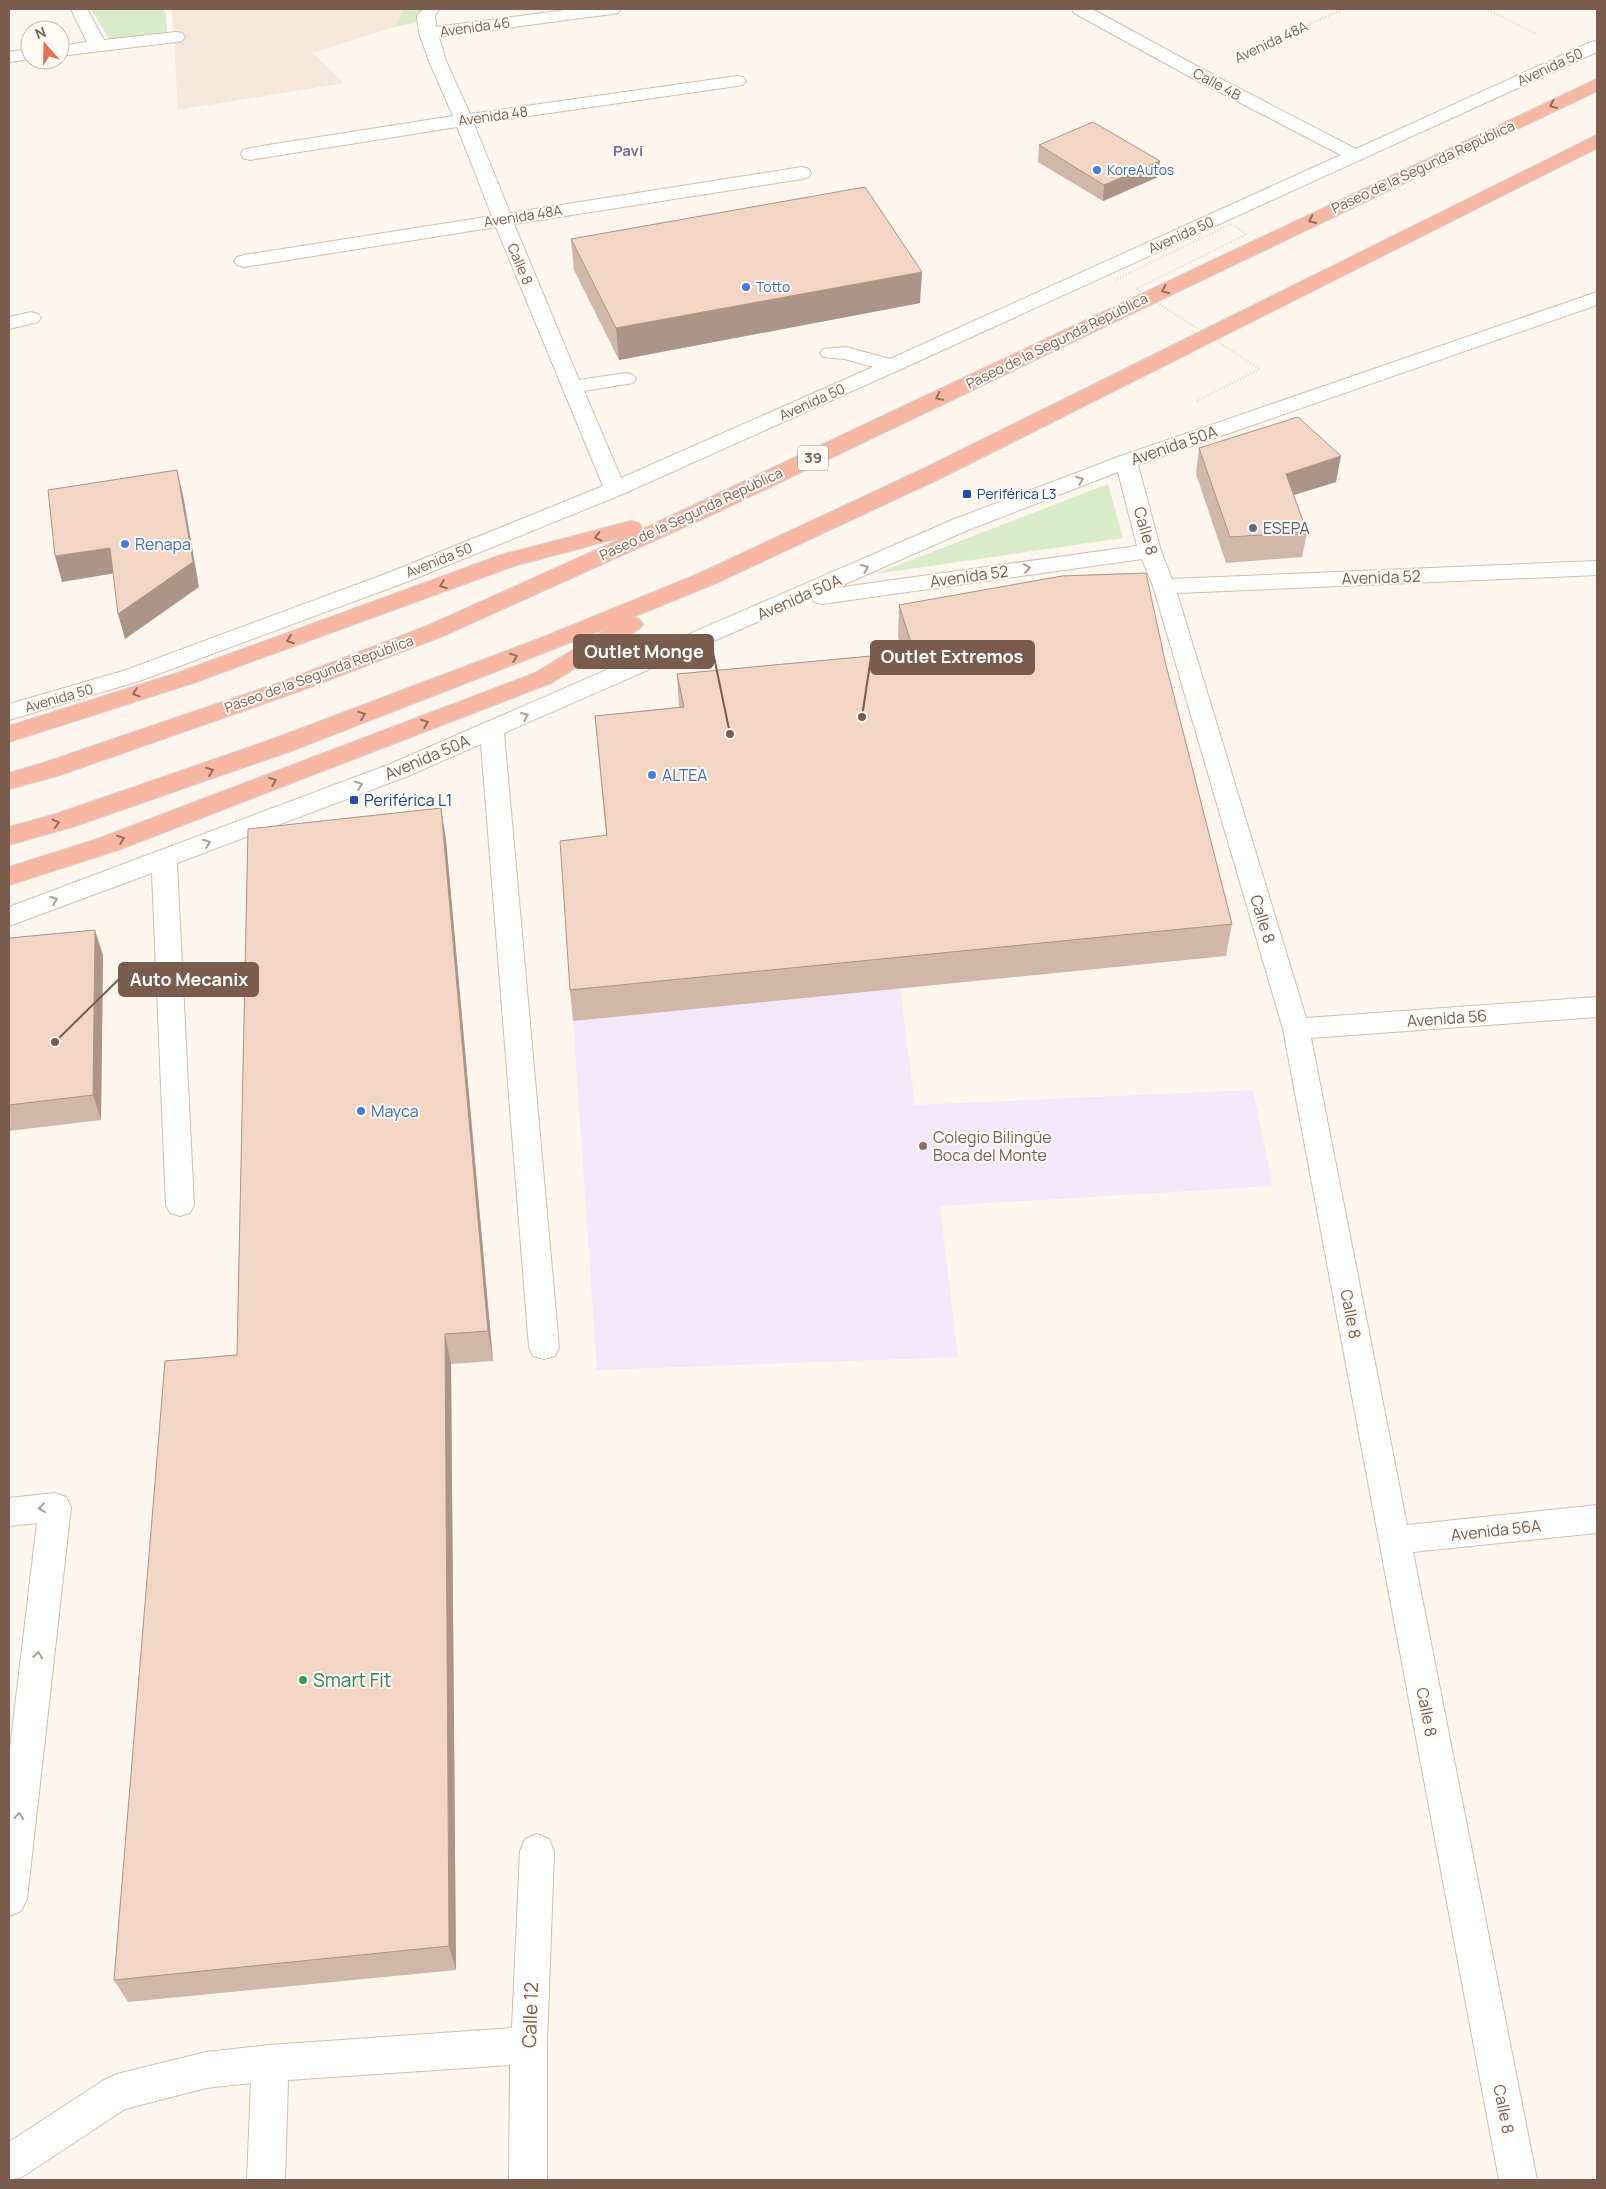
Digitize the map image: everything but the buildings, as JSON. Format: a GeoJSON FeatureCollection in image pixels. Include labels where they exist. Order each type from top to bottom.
{"type":"FeatureCollection","features":[{"type":"Feature","properties":{"kind":"highway","name":"Paseo de la Segunda República"},"geometry":{"type":"LineString","coordinates":[[9,781],[48,770],[292,686],[426,634],[712,506],[1597,84]]}},
{"type":"Feature","properties":{"kind":"highway"},"geometry":{"type":"LineString","coordinates":[[9,836],[81,815],[282,745],[522,654],[706,579],[933,473],[1597,141]]}},
{"type":"Feature","properties":{"kind":"highway"},"geometry":{"type":"LineString","coordinates":[[9,734],[185,678],[509,560],[712,506]]}},
{"type":"Feature","properties":{"kind":"highway"},"geometry":{"type":"LineString","coordinates":[[9,876],[109,844],[543,678],[706,579]]}},
{"type":"Feature","properties":{"kind":"street"},"geometry":{"type":"LineString","coordinates":[[79,9],[98,46]]}},
{"type":"Feature","properties":{"kind":"street","name":"Calle 8"},"geometry":{"type":"LineString","coordinates":[[431,9],[426,16],[428,34],[502,219],[615,489]]}},
{"type":"Feature","properties":{"kind":"street","name":"Avenida 46"},"geometry":{"type":"LineString","coordinates":[[428,34],[612,9]]}},
{"type":"Feature","properties":{"kind":"street","name":"Calle 4B"},"geometry":{"type":"LineString","coordinates":[[1080,9],[1200,75],[1356,156]]}},
{"type":"Feature","properties":{"kind":"street"},"geometry":{"type":"LineString","coordinates":[[70,50],[176,37]]}},
{"type":"Feature","properties":{"kind":"street","name":"Avenida 50"},"geometry":{"type":"LineString","coordinates":[[9,712],[131,676],[401,576],[615,489],[892,366],[1588,50]]}},
{"type":"Feature","properties":{"kind":"street","name":"Avenida 48"},"geometry":{"type":"LineString","coordinates":[[250,154],[464,120],[737,81]]}},
{"type":"Feature","properties":{"kind":"street","name":"Avenida 48A"},"geometry":{"type":"LineString","coordinates":[[244,260],[802,173]]}},
{"type":"Feature","properties":{"kind":"street","name":"Avenida 50A"},"geometry":{"type":"LineString","coordinates":[[9,917],[399,770],[788,602],[960,525],[1126,462],[1597,298]]}},
{"type":"Feature","properties":{"kind":"street"},"geometry":{"type":"LineString","coordinates":[[9,323],[31,318]]}},
{"type":"Feature","properties":{"kind":"street"},"geometry":{"type":"LineString","coordinates":[[830,353],[846,353],[892,366]]}},
{"type":"Feature","properties":{"kind":"street"},"geometry":{"type":"LineString","coordinates":[[572,387],[626,379]]}},
{"type":"Feature","properties":{"kind":"street","name":"Calle 8"},"geometry":{"type":"LineString","coordinates":[[1126,462],[1150,551],[1164,586],[1296,1029],[1518,2180]]}},
{"type":"Feature","properties":{"kind":"street","name":"Avenida 52"},"geometry":{"type":"LineString","coordinates":[[788,602],[1150,551]]}},
{"type":"Feature","properties":{"kind":"street","name":"Avenida 52"},"geometry":{"type":"LineString","coordinates":[[1164,586],[1597,568]]}},
{"type":"Feature","properties":{"kind":"street"},"geometry":{"type":"LineString","coordinates":[[492,730],[544,1347]]}},
{"type":"Feature","properties":{"kind":"street"},"geometry":{"type":"LineString","coordinates":[[164,859],[180,1205]]}},
{"type":"Feature","properties":{"kind":"street","name":"Avenida 56"},"geometry":{"type":"LineString","coordinates":[[1296,1029],[1597,1007]]}},
{"type":"Feature","properties":{"kind":"street"},"geometry":{"type":"LineString","coordinates":[[9,1512],[55,1507],[9,1899]]}},
{"type":"Feature","properties":{"kind":"street","name":"Avenida 56A"},"geometry":{"type":"LineString","coordinates":[[1394,1540],[1597,1519]]}},
{"type":"Feature","properties":{"kind":"street","name":"Calle 12"},"geometry":{"type":"LineString","coordinates":[[528,2180],[529,2046],[537,1850]]}},
{"type":"Feature","properties":{"kind":"street"},"geometry":{"type":"LineString","coordinates":[[9,2164],[117,2092],[206,2070],[270,2063],[529,2046]]}},
{"type":"Feature","properties":{"kind":"street"},"geometry":{"type":"LineString","coordinates":[[266,2180],[270,2063]]}},
{"type":"Feature","properties":{"kind":"path","name":"Avenida 48A"},"geometry":{"type":"LineString","coordinates":[[1200,75],[1343,9]]}},
{"type":"Feature","properties":{"kind":"path"},"geometry":{"type":"LineString","coordinates":[[1486,9],[1588,50]]}},
{"type":"Feature","properties":{"kind":"path"},"geometry":{"type":"LineString","coordinates":[[1115,280],[1231,224],[1247,234],[1136,289],[1260,369],[1197,401]]}},
{"type":"Feature","properties":{"kind":"shaded area"},"geometry":{"type":"Polygon","coordinates":[[[172,9],[405,9],[394,27],[313,53],[344,83],[178,110],[172,9]]]}},
{"type":"Feature","properties":{"kind":"shaded area","name":"Colegio Bilingüe Boca del Monte"},"geometry":{"type":"Polygon","coordinates":[[[900,987],[915,1105],[1253,1090],[1273,1186],[940,1206],[958,1357],[597,1370],[573,1021],[900,987]]]}},
{"type":"Feature","properties":{"kind":"green space"},"geometry":{"type":"Polygon","coordinates":[[[91,9],[162,9],[166,13],[167,32],[109,39],[91,9]]]}},
{"type":"Feature","properties":{"kind":"green space"},"geometry":{"type":"Polygon","coordinates":[[[405,9],[429,9],[434,20],[394,27],[405,9]]]}},
{"type":"Feature","properties":{"kind":"green space"},"geometry":{"type":"Polygon","coordinates":[[[1108,484],[1123,538],[875,574],[1108,484]]]}},
{"type":"Feature","properties":{"kind":"place","name":"KoreAutos"},"geometry":{"type":"Point","coordinates":[1097,170]}},
{"type":"Feature","properties":{"kind":"place","name":"Totto"},"geometry":{"type":"Point","coordinates":[746,287]}},
{"type":"Feature","properties":{"kind":"place","name":"Periférica L3"},"geometry":{"type":"Point","coordinates":[967,494]}},
{"type":"Feature","properties":{"kind":"place","name":"ESEPA"},"geometry":{"type":"Point","coordinates":[1253,528]}},
{"type":"Feature","properties":{"kind":"place","name":"Renapa"},"geometry":{"type":"Point","coordinates":[125,544]}},
{"type":"Feature","properties":{"kind":"place","name":"Outlet Extremos"},"geometry":{"type":"Point","coordinates":[862,717]}},
{"type":"Feature","properties":{"kind":"place","name":"Outlet Monge"},"geometry":{"type":"Point","coordinates":[730,734]}},
{"type":"Feature","properties":{"kind":"place","name":"ALTEA"},"geometry":{"type":"Point","coordinates":[652,775]}},
{"type":"Feature","properties":{"kind":"place","name":"Periférica L1"},"geometry":{"type":"Point","coordinates":[354,800]}},
{"type":"Feature","properties":{"kind":"place","name":"Auto Mecanix"},"geometry":{"type":"Point","coordinates":[55,1042]}},
{"type":"Feature","properties":{"kind":"place","name":"Mayca"},"geometry":{"type":"Point","coordinates":[361,1111]}},
{"type":"Feature","properties":{"kind":"place","name":"Colegio Bilingüe Boca del Monte"},"geometry":{"type":"Point","coordinates":[923,1146]}},
{"type":"Feature","properties":{"kind":"place","name":"Smart Fit"},"geometry":{"type":"Point","coordinates":[303,1680]}},
{"type":"Feature","properties":{"kind":"district","name":"Pavi"},"geometry":{"type":"Point","coordinates":[628,151]}}]}
